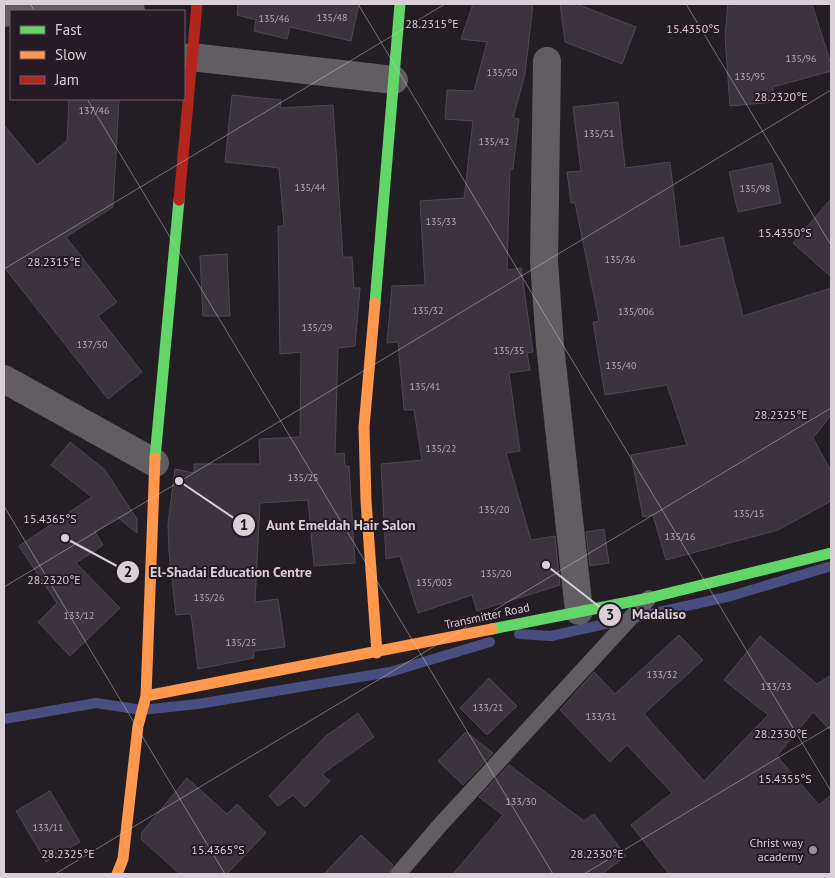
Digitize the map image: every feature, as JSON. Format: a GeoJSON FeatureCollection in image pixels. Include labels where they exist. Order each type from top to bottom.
{"type":"FeatureCollection","features":[{"type":"Feature","properties":{"kind":"street"},"geometry":{"type":"LineString","coordinates":[[377,653],[366,501],[364,427],[400,4]]}},
{"type":"Feature","properties":{"kind":"street"},"geometry":{"type":"LineString","coordinates":[[61,10],[110,10]]}},
{"type":"Feature","properties":{"kind":"street"},"geometry":{"type":"LineString","coordinates":[[125,869],[138,726],[146,696],[155,463],[190,56],[192,11]]}},
{"type":"Feature","properties":{"kind":"street"},"geometry":{"type":"LineString","coordinates":[[190,56],[394,80]]}},
{"type":"Feature","properties":{"kind":"street"},"geometry":{"type":"LineString","coordinates":[[547,61],[544,262],[551,355],[579,612]]}},
{"type":"Feature","properties":{"kind":"street"},"geometry":{"type":"LineString","coordinates":[[4,379],[155,463]]}},
{"type":"Feature","properties":{"kind":"street","name":"Transmitter Road"},"geometry":{"type":"LineString","coordinates":[[146,696],[377,653],[649,598],[831,553]]}},
{"type":"Feature","properties":{"kind":"lane"},"geometry":{"type":"LineString","coordinates":[[398,874],[441,824],[649,598]]}},
{"type":"Feature","properties":{"kind":"building"},"geometry":{"type":"Polygon","coordinates":[[[238,4],[359,4],[351,41],[290,27],[287,39],[254,31],[256,20],[237,15],[238,4]]]}},
{"type":"Feature","properties":{"kind":"building"},"geometry":{"type":"Polygon","coordinates":[[[473,4],[533,4],[525,74],[513,118],[519,119],[513,169],[510,169],[507,270],[521,268],[533,352],[527,353],[530,370],[509,373],[520,451],[506,453],[531,540],[555,536],[560,585],[477,611],[472,595],[418,613],[400,556],[386,559],[381,464],[422,460],[414,410],[404,410],[398,342],[387,343],[392,286],[425,285],[420,201],[464,198],[473,121],[445,119],[447,90],[474,91],[487,42],[461,39],[473,4]]]}},
{"type":"Feature","properties":{"kind":"building"},"geometry":{"type":"Polygon","coordinates":[[[560,4],[577,4],[636,27],[622,64],[565,42],[560,4]]]}},
{"type":"Feature","properties":{"kind":"building"},"geometry":{"type":"Polygon","coordinates":[[[728,4],[812,4],[831,64],[831,71],[773,87],[774,102],[730,106],[725,37],[728,4]]]}},
{"type":"Feature","properties":{"kind":"building"},"geometry":{"type":"Polygon","coordinates":[[[232,95],[281,100],[280,108],[333,105],[343,257],[352,257],[354,288],[360,288],[355,346],[338,348],[335,454],[344,453],[345,466],[349,466],[355,563],[314,566],[308,500],[260,503],[255,602],[278,599],[285,647],[254,651],[254,658],[198,669],[191,614],[176,615],[168,524],[175,469],[194,473],[194,464],[260,464],[259,439],[300,437],[301,352],[280,354],[278,226],[284,226],[279,168],[225,162],[232,95]]]}},
{"type":"Feature","properties":{"kind":"building"},"geometry":{"type":"Polygon","coordinates":[[[69,100],[119,100],[113,207],[66,237],[117,302],[98,316],[142,372],[108,399],[4,267],[4,125],[37,165],[67,141],[69,100]]]}},
{"type":"Feature","properties":{"kind":"building"},"geometry":{"type":"Polygon","coordinates":[[[618,102],[625,168],[670,162],[680,247],[723,237],[743,316],[831,288],[831,415],[813,438],[831,471],[831,501],[778,530],[666,560],[653,515],[643,517],[631,455],[687,445],[667,385],[605,395],[593,322],[599,321],[575,203],[571,203],[567,172],[581,171],[573,107],[618,102]]]}},
{"type":"Feature","properties":{"kind":"building"},"geometry":{"type":"Polygon","coordinates":[[[772,163],[781,203],[738,212],[729,172],[772,163]]]}},
{"type":"Feature","properties":{"kind":"building"},"geometry":{"type":"Polygon","coordinates":[[[831,199],[831,277],[793,243],[831,199]]]}},
{"type":"Feature","properties":{"kind":"building"},"geometry":{"type":"Polygon","coordinates":[[[227,254],[230,316],[203,316],[200,256],[227,254]]]}},
{"type":"Feature","properties":{"kind":"building"},"geometry":{"type":"Polygon","coordinates":[[[70,442],[105,470],[137,519],[137,533],[117,517],[95,532],[103,545],[76,563],[120,608],[70,656],[38,622],[57,603],[19,546],[92,497],[51,465],[70,442]]]}},
{"type":"Feature","properties":{"kind":"building"},"geometry":{"type":"Polygon","coordinates":[[[604,529],[609,563],[590,566],[586,532],[604,529]]]}},
{"type":"Feature","properties":{"kind":"building"},"geometry":{"type":"Polygon","coordinates":[[[679,635],[703,660],[644,714],[704,781],[768,715],[724,680],[760,636],[817,684],[831,675],[831,731],[813,712],[777,756],[819,805],[831,795],[831,874],[669,874],[631,825],[672,793],[627,745],[610,762],[560,710],[594,672],[615,694],[679,635]]]}},
{"type":"Feature","properties":{"kind":"building"},"geometry":{"type":"Polygon","coordinates":[[[489,678],[517,706],[487,735],[460,708],[489,678]]]}},
{"type":"Feature","properties":{"kind":"building"},"geometry":{"type":"Polygon","coordinates":[[[358,713],[374,737],[322,774],[330,781],[305,807],[293,795],[278,806],[269,796],[326,736],[358,713]]]}},
{"type":"Feature","properties":{"kind":"building"},"geometry":{"type":"Polygon","coordinates":[[[466,732],[493,753],[463,785],[438,761],[466,732]]]}},
{"type":"Feature","properties":{"kind":"building"},"geometry":{"type":"Polygon","coordinates":[[[509,765],[584,821],[594,814],[626,856],[602,874],[453,874],[503,815],[479,797],[509,765]]]}},
{"type":"Feature","properties":{"kind":"building"},"geometry":{"type":"Polygon","coordinates":[[[187,778],[227,814],[237,804],[266,833],[227,874],[180,874],[141,839],[142,832],[187,778]]]}},
{"type":"Feature","properties":{"kind":"building"},"geometry":{"type":"Polygon","coordinates":[[[50,791],[80,842],[46,862],[16,811],[50,791]]]}},
{"type":"Feature","properties":{"kind":"building"},"geometry":{"type":"Polygon","coordinates":[[[361,835],[393,865],[388,874],[324,874],[361,835]]]}},
{"type":"Feature","properties":{"kind":"waterway"},"geometry":{"type":"LineString","coordinates":[[519,634],[551,636],[731,596],[828,567]]}},
{"type":"Feature","properties":{"kind":"waterway"},"geometry":{"type":"LineString","coordinates":[[4,719],[96,703],[142,710],[198,704],[390,672],[490,642]]}},
{"type":"Feature","properties":{"kind":"traffic: fast"},"geometry":{"type":"LineString","coordinates":[[375,303],[400,4]]}},
{"type":"Feature","properties":{"kind":"traffic: fast"},"geometry":{"type":"LineString","coordinates":[[155,458],[179,200]]}},
{"type":"Feature","properties":{"kind":"traffic: fast"},"geometry":{"type":"LineString","coordinates":[[492,629],[649,598],[831,553]]}},
{"type":"Feature","properties":{"kind":"traffic: slow"},"geometry":{"type":"LineString","coordinates":[[375,303],[364,427],[366,501],[377,653]]}},
{"type":"Feature","properties":{"kind":"traffic: slow"},"geometry":{"type":"LineString","coordinates":[[117,874],[123,859],[138,726],[146,696],[155,458]]}},
{"type":"Feature","properties":{"kind":"traffic: slow"},"geometry":{"type":"LineString","coordinates":[[146,696],[492,629]]}},
{"type":"Feature","properties":{"kind":"traffic: jam"},"geometry":{"type":"LineString","coordinates":[[179,200],[197,4]]}},
{"type":"Feature","properties":{"kind":"place","name":"Aunt Emeldah Hair Salon"},"geometry":{"type":"Point","coordinates":[179,481]}},
{"type":"Feature","properties":{"kind":"place","name":"El-Shadai Education Centre"},"geometry":{"type":"Point","coordinates":[65,538]}},
{"type":"Feature","properties":{"kind":"place","name":"Madaliso"},"geometry":{"type":"Point","coordinates":[546,565]}},
{"type":"Feature","properties":{"kind":"place","name":"Christ way academy"},"geometry":{"type":"Point","coordinates":[813,850]}}]}
